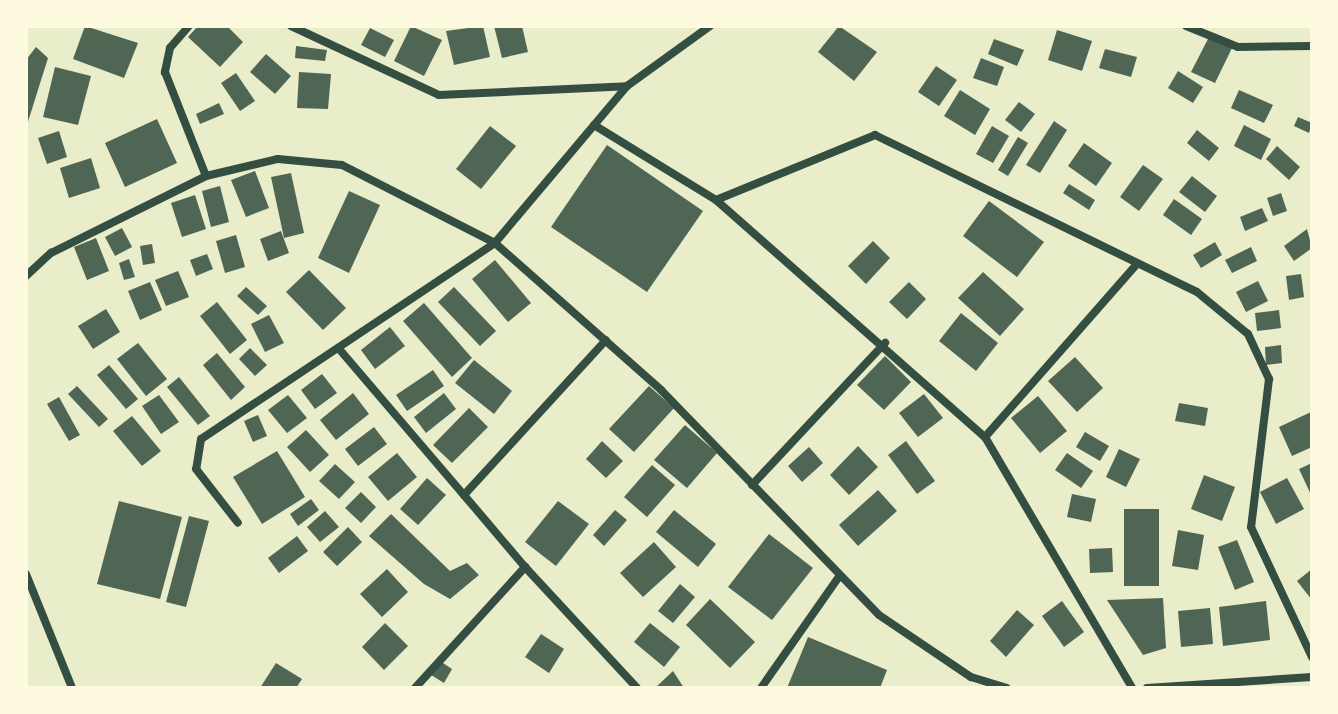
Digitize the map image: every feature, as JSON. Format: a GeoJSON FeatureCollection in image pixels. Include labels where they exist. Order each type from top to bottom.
{"type":"FeatureCollection","features":[{"type":"Feature","properties":{"kind":"street"},"geometry":{"type":"LineString","coordinates":[[189,26],[170,48],[165,72],[206,176]]}},
{"type":"Feature","properties":{"kind":"street"},"geometry":{"type":"LineString","coordinates":[[291,26],[439,95],[627,86]]}},
{"type":"Feature","properties":{"kind":"street"},"geometry":{"type":"LineString","coordinates":[[238,523],[196,469],[201,439],[340,350],[495,243],[627,86],[710,26]]}},
{"type":"Feature","properties":{"kind":"street"},"geometry":{"type":"LineString","coordinates":[[1186,26],[1238,47],[1312,46]]}},
{"type":"Feature","properties":{"kind":"street"},"geometry":{"type":"LineString","coordinates":[[594,125],[716,200],[885,343],[985,437],[1132,688]]}},
{"type":"Feature","properties":{"kind":"street"},"geometry":{"type":"LineString","coordinates":[[716,200],[875,135],[1136,265],[1197,292],[1248,334],[1269,379],[1251,527],[1312,657]]}},
{"type":"Feature","properties":{"kind":"street"},"geometry":{"type":"LineString","coordinates":[[26,276],[51,253],[206,176],[278,159],[342,165],[495,243],[606,340],[752,485],[838,578],[927,651],[1006,688]]}},
{"type":"Feature","properties":{"kind":"street"},"geometry":{"type":"LineString","coordinates":[[985,437],[1136,265]]}},
{"type":"Feature","properties":{"kind":"street"},"geometry":{"type":"LineString","coordinates":[[464,495],[606,340]]}},
{"type":"Feature","properties":{"kind":"street"},"geometry":{"type":"LineString","coordinates":[[752,485],[885,343]]}},
{"type":"Feature","properties":{"kind":"street"},"geometry":{"type":"LineString","coordinates":[[340,350],[525,567],[637,688]]}},
{"type":"Feature","properties":{"kind":"street"},"geometry":{"type":"LineString","coordinates":[[415,688],[525,567]]}},
{"type":"Feature","properties":{"kind":"street"},"geometry":{"type":"LineString","coordinates":[[26,574],[72,688]]}},
{"type":"Feature","properties":{"kind":"street"},"geometry":{"type":"LineString","coordinates":[[761,688],[838,578]]}},
{"type":"Feature","properties":{"kind":"street"},"geometry":{"type":"LineString","coordinates":[[1147,688],[1312,677]]}},
{"type":"Feature","properties":{"kind":"building"},"geometry":{"type":"Polygon","coordinates":[[[85,26],[138,43],[124,78],[73,59],[85,26]]]}},
{"type":"Feature","properties":{"kind":"building"},"geometry":{"type":"Polygon","coordinates":[[[198,26],[227,26],[243,42],[220,67],[188,37],[198,26]]]}},
{"type":"Feature","properties":{"kind":"building"},"geometry":{"type":"Polygon","coordinates":[[[411,26],[442,40],[424,76],[394,61],[411,26]]]}},
{"type":"Feature","properties":{"kind":"building"},"geometry":{"type":"Polygon","coordinates":[[[483,26],[490,57],[454,65],[446,31],[483,26]]]}},
{"type":"Feature","properties":{"kind":"building"},"geometry":{"type":"Polygon","coordinates":[[[494,26],[522,26],[528,52],[502,58],[494,26]]]}},
{"type":"Feature","properties":{"kind":"building"},"geometry":{"type":"Polygon","coordinates":[[[839,26],[877,52],[854,81],[818,52],[839,26]]]}},
{"type":"Feature","properties":{"kind":"building"},"geometry":{"type":"Polygon","coordinates":[[[370,28],[394,40],[385,57],[361,45],[370,28]]]}},
{"type":"Feature","properties":{"kind":"building"},"geometry":{"type":"Polygon","coordinates":[[[1057,30],[1092,41],[1082,71],[1048,60],[1057,30]]]}},
{"type":"Feature","properties":{"kind":"building"},"geometry":{"type":"Polygon","coordinates":[[[1209,37],[1232,48],[1215,83],[1191,72],[1209,37]]]}},
{"type":"Feature","properties":{"kind":"building"},"geometry":{"type":"Polygon","coordinates":[[[994,39],[1024,50],[1017,66],[988,54],[994,39]]]}},
{"type":"Feature","properties":{"kind":"building"},"geometry":{"type":"Polygon","coordinates":[[[296,46],[327,50],[325,61],[295,58],[296,46]]]}},
{"type":"Feature","properties":{"kind":"building"},"geometry":{"type":"Polygon","coordinates":[[[36,47],[48,58],[26,128],[26,60],[36,47]]]}},
{"type":"Feature","properties":{"kind":"building"},"geometry":{"type":"Polygon","coordinates":[[[1105,49],[1137,57],[1131,77],[1099,68],[1105,49]]]}},
{"type":"Feature","properties":{"kind":"building"},"geometry":{"type":"Polygon","coordinates":[[[266,54],[291,76],[275,94],[250,72],[266,54]]]}},
{"type":"Feature","properties":{"kind":"building"},"geometry":{"type":"Polygon","coordinates":[[[981,58],[1004,67],[997,86],[973,78],[981,58]]]}},
{"type":"Feature","properties":{"kind":"building"},"geometry":{"type":"Polygon","coordinates":[[[936,66],[957,80],[939,106],[918,92],[936,66]]]}},
{"type":"Feature","properties":{"kind":"building"},"geometry":{"type":"Polygon","coordinates":[[[55,67],[91,76],[78,125],[43,117],[55,67]]]}},
{"type":"Feature","properties":{"kind":"building"},"geometry":{"type":"Polygon","coordinates":[[[1178,71],[1203,87],[1193,103],[1168,88],[1178,71]]]}},
{"type":"Feature","properties":{"kind":"building"},"geometry":{"type":"Polygon","coordinates":[[[299,72],[331,74],[328,109],[297,108],[299,72]]]}},
{"type":"Feature","properties":{"kind":"building"},"geometry":{"type":"Polygon","coordinates":[[[236,73],[255,101],[240,111],[221,83],[236,73]]]}},
{"type":"Feature","properties":{"kind":"building"},"geometry":{"type":"Polygon","coordinates":[[[960,90],[990,109],[975,135],[944,116],[960,90]]]}},
{"type":"Feature","properties":{"kind":"building"},"geometry":{"type":"Polygon","coordinates":[[[1239,90],[1273,105],[1264,123],[1231,108],[1239,90]]]}},
{"type":"Feature","properties":{"kind":"building"},"geometry":{"type":"Polygon","coordinates":[[[1019,102],[1035,114],[1021,132],[1005,120],[1019,102]]]}},
{"type":"Feature","properties":{"kind":"building"},"geometry":{"type":"Polygon","coordinates":[[[219,103],[224,114],[200,124],[196,114],[219,103]]]}},
{"type":"Feature","properties":{"kind":"building"},"geometry":{"type":"Polygon","coordinates":[[[1298,117],[1312,123],[1309,133],[1294,126],[1298,117]]]}},
{"type":"Feature","properties":{"kind":"building"},"geometry":{"type":"Polygon","coordinates":[[[157,119],[177,163],[125,187],[105,143],[157,119]]]}},
{"type":"Feature","properties":{"kind":"building"},"geometry":{"type":"Polygon","coordinates":[[[1054,121],[1067,130],[1040,173],[1026,165],[1054,121]]]}},
{"type":"Feature","properties":{"kind":"building"},"geometry":{"type":"Polygon","coordinates":[[[1244,125],[1271,139],[1261,160],[1234,146],[1244,125]]]}},
{"type":"Feature","properties":{"kind":"building"},"geometry":{"type":"Polygon","coordinates":[[[490,126],[516,146],[481,189],[456,169],[490,126]]]}},
{"type":"Feature","properties":{"kind":"building"},"geometry":{"type":"Polygon","coordinates":[[[992,126],[1009,136],[993,163],[976,154],[992,126]]]}},
{"type":"Feature","properties":{"kind":"building"},"geometry":{"type":"Polygon","coordinates":[[[1197,130],[1219,148],[1209,161],[1187,143],[1197,130]]]}},
{"type":"Feature","properties":{"kind":"building"},"geometry":{"type":"Polygon","coordinates":[[[59,131],[67,157],[47,164],[38,138],[59,131]]]}},
{"type":"Feature","properties":{"kind":"building"},"geometry":{"type":"Polygon","coordinates":[[[1018,137],[1028,143],[1008,176],[998,170],[1018,137]]]}},
{"type":"Feature","properties":{"kind":"building"},"geometry":{"type":"Polygon","coordinates":[[[1084,143],[1112,163],[1096,186],[1068,166],[1084,143]]]}},
{"type":"Feature","properties":{"kind":"building"},"geometry":{"type":"Polygon","coordinates":[[[607,145],[703,211],[647,292],[551,227],[607,145]]]}},
{"type":"Feature","properties":{"kind":"building"},"geometry":{"type":"Polygon","coordinates":[[[1277,146],[1300,167],[1289,180],[1266,159],[1277,146]]]}},
{"type":"Feature","properties":{"kind":"building"},"geometry":{"type":"Polygon","coordinates":[[[91,158],[100,188],[69,198],[60,168],[91,158]]]}},
{"type":"Feature","properties":{"kind":"building"},"geometry":{"type":"Polygon","coordinates":[[[1143,165],[1163,179],[1139,211],[1120,197],[1143,165]]]}},
{"type":"Feature","properties":{"kind":"building"},"geometry":{"type":"Polygon","coordinates":[[[255,171],[269,208],[246,217],[231,180],[255,171]]]}},
{"type":"Feature","properties":{"kind":"building"},"geometry":{"type":"Polygon","coordinates":[[[291,173],[304,233],[284,238],[271,177],[291,173]]]}},
{"type":"Feature","properties":{"kind":"building"},"geometry":{"type":"Polygon","coordinates":[[[1192,176],[1217,196],[1205,212],[1179,192],[1192,176]]]}},
{"type":"Feature","properties":{"kind":"building"},"geometry":{"type":"Polygon","coordinates":[[[1069,184],[1095,200],[1089,210],[1063,193],[1069,184]]]}},
{"type":"Feature","properties":{"kind":"building"},"geometry":{"type":"Polygon","coordinates":[[[220,186],[229,222],[211,227],[202,191],[220,186]]]}},
{"type":"Feature","properties":{"kind":"building"},"geometry":{"type":"Polygon","coordinates":[[[349,191],[380,205],[349,273],[318,258],[349,191]]]}},
{"type":"Feature","properties":{"kind":"building"},"geometry":{"type":"Polygon","coordinates":[[[1281,193],[1287,211],[1273,216],[1267,198],[1281,193]]]}},
{"type":"Feature","properties":{"kind":"building"},"geometry":{"type":"Polygon","coordinates":[[[195,195],[206,229],[182,237],[171,203],[195,195]]]}},
{"type":"Feature","properties":{"kind":"building"},"geometry":{"type":"Polygon","coordinates":[[[1174,199],[1202,219],[1191,235],[1163,215],[1174,199]]]}},
{"type":"Feature","properties":{"kind":"building"},"geometry":{"type":"Polygon","coordinates":[[[989,201],[1044,242],[1017,277],[963,236],[989,201]]]}},
{"type":"Feature","properties":{"kind":"building"},"geometry":{"type":"Polygon","coordinates":[[[1262,208],[1268,221],[1245,231],[1240,217],[1262,208]]]}},
{"type":"Feature","properties":{"kind":"building"},"geometry":{"type":"Polygon","coordinates":[[[122,228],[132,247],[115,256],[105,237],[122,228]]]}},
{"type":"Feature","properties":{"kind":"building"},"geometry":{"type":"Polygon","coordinates":[[[1307,229],[1312,248],[1294,261],[1284,246],[1307,229]]]}},
{"type":"Feature","properties":{"kind":"building"},"geometry":{"type":"Polygon","coordinates":[[[281,231],[289,253],[268,261],[260,239],[281,231]]]}},
{"type":"Feature","properties":{"kind":"building"},"geometry":{"type":"Polygon","coordinates":[[[236,235],[245,267],[225,273],[216,241],[236,235]]]}},
{"type":"Feature","properties":{"kind":"building"},"geometry":{"type":"Polygon","coordinates":[[[96,238],[109,271],[87,280],[74,247],[96,238]]]}},
{"type":"Feature","properties":{"kind":"building"},"geometry":{"type":"Polygon","coordinates":[[[873,241],[890,258],[866,284],[848,266],[873,241]]]}},
{"type":"Feature","properties":{"kind":"building"},"geometry":{"type":"Polygon","coordinates":[[[1215,242],[1222,255],[1201,268],[1193,255],[1215,242]]]}},
{"type":"Feature","properties":{"kind":"building"},"geometry":{"type":"Polygon","coordinates":[[[152,244],[155,263],[143,265],[140,246],[152,244]]]}},
{"type":"Feature","properties":{"kind":"building"},"geometry":{"type":"Polygon","coordinates":[[[1251,247],[1257,261],[1232,273],[1225,260],[1251,247]]]}},
{"type":"Feature","properties":{"kind":"building"},"geometry":{"type":"Polygon","coordinates":[[[207,254],[213,269],[196,276],[190,260],[207,254]]]}},
{"type":"Feature","properties":{"kind":"building"},"geometry":{"type":"Polygon","coordinates":[[[129,259],[135,277],[124,280],[119,263],[129,259]]]}},
{"type":"Feature","properties":{"kind":"building"},"geometry":{"type":"Polygon","coordinates":[[[495,260],[531,303],[508,322],[472,279],[495,260]]]}},
{"type":"Feature","properties":{"kind":"building"},"geometry":{"type":"Polygon","coordinates":[[[309,270],[346,308],[323,330],[286,292],[309,270]]]}},
{"type":"Feature","properties":{"kind":"building"},"geometry":{"type":"Polygon","coordinates":[[[178,271],[189,297],[166,306],[155,280],[178,271]]]}},
{"type":"Feature","properties":{"kind":"building"},"geometry":{"type":"Polygon","coordinates":[[[983,272],[1024,309],[1000,336],[958,298],[983,272]]]}},
{"type":"Feature","properties":{"kind":"building"},"geometry":{"type":"Polygon","coordinates":[[[1301,274],[1304,297],[1289,300],[1286,276],[1301,274]]]}},
{"type":"Feature","properties":{"kind":"building"},"geometry":{"type":"Polygon","coordinates":[[[1258,281],[1268,301],[1246,312],[1236,292],[1258,281]]]}},
{"type":"Feature","properties":{"kind":"building"},"geometry":{"type":"Polygon","coordinates":[[[150,282],[162,310],[140,320],[128,291],[150,282]]]}},
{"type":"Feature","properties":{"kind":"building"},"geometry":{"type":"Polygon","coordinates":[[[909,282],[926,299],[907,319],[889,302],[909,282]]]}},
{"type":"Feature","properties":{"kind":"building"},"geometry":{"type":"Polygon","coordinates":[[[246,287],[267,306],[258,315],[237,296],[246,287]]]}},
{"type":"Feature","properties":{"kind":"building"},"geometry":{"type":"Polygon","coordinates":[[[454,287],[496,331],[480,346],[438,302],[454,287]]]}},
{"type":"Feature","properties":{"kind":"building"},"geometry":{"type":"Polygon","coordinates":[[[217,302],[247,340],[230,354],[200,316],[217,302]]]}},
{"type":"Feature","properties":{"kind":"building"},"geometry":{"type":"Polygon","coordinates":[[[424,303],[472,358],[452,377],[403,321],[424,303]]]}},
{"type":"Feature","properties":{"kind":"building"},"geometry":{"type":"Polygon","coordinates":[[[106,309],[120,332],[93,349],[78,326],[106,309]]]}},
{"type":"Feature","properties":{"kind":"building"},"geometry":{"type":"Polygon","coordinates":[[[1279,310],[1281,328],[1257,331],[1255,313],[1279,310]]]}},
{"type":"Feature","properties":{"kind":"building"},"geometry":{"type":"Polygon","coordinates":[[[961,313],[998,343],[976,371],[939,341],[961,313]]]}},
{"type":"Feature","properties":{"kind":"building"},"geometry":{"type":"Polygon","coordinates":[[[269,315],[284,343],[265,352],[251,324],[269,315]]]}},
{"type":"Feature","properties":{"kind":"building"},"geometry":{"type":"Polygon","coordinates":[[[390,327],[405,346],[375,369],[361,350],[390,327]]]}},
{"type":"Feature","properties":{"kind":"building"},"geometry":{"type":"Polygon","coordinates":[[[138,343],[167,379],[146,396],[117,359],[138,343]]]}},
{"type":"Feature","properties":{"kind":"building"},"geometry":{"type":"Polygon","coordinates":[[[1281,345],[1282,363],[1266,365],[1265,347],[1281,345]]]}},
{"type":"Feature","properties":{"kind":"building"},"geometry":{"type":"Polygon","coordinates":[[[250,348],[267,365],[255,376],[239,359],[250,348]]]}},
{"type":"Feature","properties":{"kind":"building"},"geometry":{"type":"Polygon","coordinates":[[[217,353],[245,387],[231,400],[203,365],[217,353]]]}},
{"type":"Feature","properties":{"kind":"building"},"geometry":{"type":"Polygon","coordinates":[[[885,356],[911,382],[884,410],[857,385],[885,356]]]}},
{"type":"Feature","properties":{"kind":"building"},"geometry":{"type":"Polygon","coordinates":[[[1075,357],[1103,388],[1077,412],[1048,381],[1075,357]]]}},
{"type":"Feature","properties":{"kind":"building"},"geometry":{"type":"Polygon","coordinates":[[[474,360],[512,391],[494,414],[455,383],[474,360]]]}},
{"type":"Feature","properties":{"kind":"building"},"geometry":{"type":"Polygon","coordinates":[[[109,365],[138,399],[126,409],[97,375],[109,365]]]}},
{"type":"Feature","properties":{"kind":"building"},"geometry":{"type":"Polygon","coordinates":[[[433,370],[444,386],[407,411],[396,395],[433,370]]]}},
{"type":"Feature","properties":{"kind":"building"},"geometry":{"type":"Polygon","coordinates":[[[322,374],[337,393],[315,409],[301,390],[322,374]]]}},
{"type":"Feature","properties":{"kind":"building"},"geometry":{"type":"Polygon","coordinates":[[[179,377],[210,416],[198,425],[167,387],[179,377]]]}},
{"type":"Feature","properties":{"kind":"building"},"geometry":{"type":"Polygon","coordinates":[[[77,386],[108,419],[99,427],[68,394],[77,386]]]}},
{"type":"Feature","properties":{"kind":"building"},"geometry":{"type":"Polygon","coordinates":[[[649,386],[674,408],[634,452],[609,429],[649,386]]]}},
{"type":"Feature","properties":{"kind":"building"},"geometry":{"type":"Polygon","coordinates":[[[353,393],[369,414],[336,440],[320,420],[353,393]]]}},
{"type":"Feature","properties":{"kind":"building"},"geometry":{"type":"Polygon","coordinates":[[[444,393],[456,409],[426,433],[414,417],[444,393]]]}},
{"type":"Feature","properties":{"kind":"building"},"geometry":{"type":"Polygon","coordinates":[[[924,394],[943,418],[918,437],[899,413],[924,394]]]}},
{"type":"Feature","properties":{"kind":"building"},"geometry":{"type":"Polygon","coordinates":[[[159,395],[179,422],[161,434],[142,406],[159,395]]]}},
{"type":"Feature","properties":{"kind":"building"},"geometry":{"type":"Polygon","coordinates":[[[288,395],[307,418],[287,433],[268,410],[288,395]]]}},
{"type":"Feature","properties":{"kind":"building"},"geometry":{"type":"Polygon","coordinates":[[[1038,396],[1067,431],[1040,453],[1011,418],[1038,396]]]}},
{"type":"Feature","properties":{"kind":"building"},"geometry":{"type":"Polygon","coordinates":[[[59,397],[80,435],[69,441],[47,404],[59,397]]]}},
{"type":"Feature","properties":{"kind":"building"},"geometry":{"type":"Polygon","coordinates":[[[1179,403],[1208,408],[1205,426],[1175,421],[1179,403]]]}},
{"type":"Feature","properties":{"kind":"building"},"geometry":{"type":"Polygon","coordinates":[[[469,408],[488,427],[452,463],[433,445],[469,408]]]}},
{"type":"Feature","properties":{"kind":"building"},"geometry":{"type":"Polygon","coordinates":[[[1311,412],[1312,447],[1292,456],[1279,427],[1311,412]]]}},
{"type":"Feature","properties":{"kind":"building"},"geometry":{"type":"Polygon","coordinates":[[[258,415],[267,436],[253,442],[244,421],[258,415]]]}},
{"type":"Feature","properties":{"kind":"building"},"geometry":{"type":"Polygon","coordinates":[[[132,416],[161,451],[142,466],[113,431],[132,416]]]}},
{"type":"Feature","properties":{"kind":"building"},"geometry":{"type":"Polygon","coordinates":[[[685,425],[717,453],[687,488],[654,460],[685,425]]]}},
{"type":"Feature","properties":{"kind":"building"},"geometry":{"type":"Polygon","coordinates":[[[374,427],[387,444],[358,466],[345,449],[374,427]]]}},
{"type":"Feature","properties":{"kind":"building"},"geometry":{"type":"Polygon","coordinates":[[[306,430],[329,455],[310,472],[287,447],[306,430]]]}},
{"type":"Feature","properties":{"kind":"building"},"geometry":{"type":"Polygon","coordinates":[[[1085,432],[1109,446],[1100,461],[1076,447],[1085,432]]]}},
{"type":"Feature","properties":{"kind":"building"},"geometry":{"type":"Polygon","coordinates":[[[602,441],[623,461],[606,478],[586,459],[602,441]]]}},
{"type":"Feature","properties":{"kind":"building"},"geometry":{"type":"Polygon","coordinates":[[[906,441],[935,481],[917,494],[888,455],[906,441]]]}},
{"type":"Feature","properties":{"kind":"building"},"geometry":{"type":"Polygon","coordinates":[[[858,446],[878,467],[849,495],[830,475],[858,446]]]}},
{"type":"Feature","properties":{"kind":"building"},"geometry":{"type":"Polygon","coordinates":[[[809,447],[823,463],[802,482],[788,466],[809,447]]]}},
{"type":"Feature","properties":{"kind":"building"},"geometry":{"type":"Polygon","coordinates":[[[1119,449],[1140,459],[1126,487],[1106,477],[1119,449]]]}},
{"type":"Feature","properties":{"kind":"building"},"geometry":{"type":"Polygon","coordinates":[[[277,451],[305,497],[262,524],[233,477],[277,451]]]}},
{"type":"Feature","properties":{"kind":"building"},"geometry":{"type":"Polygon","coordinates":[[[397,453],[417,477],[388,501],[368,477],[397,453]]]}},
{"type":"Feature","properties":{"kind":"building"},"geometry":{"type":"Polygon","coordinates":[[[1067,453],[1093,471],[1081,488],[1055,470],[1067,453]]]}},
{"type":"Feature","properties":{"kind":"building"},"geometry":{"type":"Polygon","coordinates":[[[1312,463],[1312,497],[1299,469],[1312,463]]]}},
{"type":"Feature","properties":{"kind":"building"},"geometry":{"type":"Polygon","coordinates":[[[335,464],[355,482],[339,499],[319,481],[335,464]]]}},
{"type":"Feature","properties":{"kind":"building"},"geometry":{"type":"Polygon","coordinates":[[[652,465],[675,485],[647,517],[624,497],[652,465]]]}},
{"type":"Feature","properties":{"kind":"building"},"geometry":{"type":"Polygon","coordinates":[[[1204,475],[1235,487],[1222,521],[1191,509],[1204,475]]]}},
{"type":"Feature","properties":{"kind":"building"},"geometry":{"type":"Polygon","coordinates":[[[427,478],[446,495],[418,525],[400,509],[427,478]]]}},
{"type":"Feature","properties":{"kind":"building"},"geometry":{"type":"Polygon","coordinates":[[[1287,478],[1304,509],[1276,524],[1260,492],[1287,478]]]}},
{"type":"Feature","properties":{"kind":"building"},"geometry":{"type":"Polygon","coordinates":[[[878,490],[897,511],[858,546],[839,525],[878,490]]]}},
{"type":"Feature","properties":{"kind":"building"},"geometry":{"type":"Polygon","coordinates":[[[361,492],[376,507],[361,523],[345,508],[361,492]]]}},
{"type":"Feature","properties":{"kind":"building"},"geometry":{"type":"Polygon","coordinates":[[[1072,494],[1096,499],[1091,522],[1067,517],[1072,494]]]}},
{"type":"Feature","properties":{"kind":"building"},"geometry":{"type":"Polygon","coordinates":[[[311,499],[319,510],[298,526],[290,514],[311,499]]]}},
{"type":"Feature","properties":{"kind":"building"},"geometry":{"type":"Polygon","coordinates":[[[119,501],[182,517],[160,599],[97,584],[119,501]]]}},
{"type":"Feature","properties":{"kind":"building"},"geometry":{"type":"Polygon","coordinates":[[[558,501],[589,524],[556,566],[525,542],[558,501]]]}},
{"type":"Feature","properties":{"kind":"building"},"geometry":{"type":"Polygon","coordinates":[[[1124,509],[1159,509],[1159,586],[1124,586],[1124,509]]]}},
{"type":"Feature","properties":{"kind":"building"},"geometry":{"type":"Polygon","coordinates":[[[615,510],[627,520],[604,546],[593,535],[615,510]]]}},
{"type":"Feature","properties":{"kind":"building"},"geometry":{"type":"Polygon","coordinates":[[[674,510],[716,544],[698,567],[656,532],[674,510]]]}},
{"type":"Feature","properties":{"kind":"building"},"geometry":{"type":"Polygon","coordinates":[[[325,511],[339,527],[320,542],[307,527],[325,511]]]}},
{"type":"Feature","properties":{"kind":"building"},"geometry":{"type":"Polygon","coordinates":[[[391,514],[450,571],[467,563],[479,575],[450,599],[424,584],[369,536],[391,514]]]}},
{"type":"Feature","properties":{"kind":"building"},"geometry":{"type":"Polygon","coordinates":[[[189,516],[209,521],[186,607],[166,602],[189,516]]]}},
{"type":"Feature","properties":{"kind":"building"},"geometry":{"type":"Polygon","coordinates":[[[348,527],[362,542],[337,566],[323,552],[348,527]]]}},
{"type":"Feature","properties":{"kind":"building"},"geometry":{"type":"Polygon","coordinates":[[[1178,530],[1204,535],[1198,570],[1172,566],[1178,530]]]}},
{"type":"Feature","properties":{"kind":"building"},"geometry":{"type":"Polygon","coordinates":[[[769,534],[813,568],[772,620],[728,587],[769,534]]]}},
{"type":"Feature","properties":{"kind":"building"},"geometry":{"type":"Polygon","coordinates":[[[297,536],[308,551],[279,573],[268,558],[297,536]]]}},
{"type":"Feature","properties":{"kind":"building"},"geometry":{"type":"Polygon","coordinates":[[[1237,540],[1254,582],[1235,590],[1218,547],[1237,540]]]}},
{"type":"Feature","properties":{"kind":"building"},"geometry":{"type":"Polygon","coordinates":[[[654,542],[676,567],[643,597],[620,573],[654,542]]]}},
{"type":"Feature","properties":{"kind":"building"},"geometry":{"type":"Polygon","coordinates":[[[1112,548],[1113,572],[1090,573],[1089,549],[1112,548]]]}},
{"type":"Feature","properties":{"kind":"building"},"geometry":{"type":"Polygon","coordinates":[[[387,569],[408,592],[382,617],[360,594],[387,569]]]}},
{"type":"Feature","properties":{"kind":"building"},"geometry":{"type":"Polygon","coordinates":[[[1312,569],[1312,600],[1297,581],[1312,569]]]}},
{"type":"Feature","properties":{"kind":"building"},"geometry":{"type":"Polygon","coordinates":[[[680,584],[695,597],[673,623],[658,611],[680,584]]]}},
{"type":"Feature","properties":{"kind":"building"},"geometry":{"type":"Polygon","coordinates":[[[1163,598],[1166,648],[1143,655],[1107,600],[1163,598]]]}},
{"type":"Feature","properties":{"kind":"building"},"geometry":{"type":"Polygon","coordinates":[[[710,599],[755,642],[730,668],[686,625],[710,599]]]}},
{"type":"Feature","properties":{"kind":"building"},"geometry":{"type":"Polygon","coordinates":[[[1062,601],[1084,632],[1064,647],[1042,616],[1062,601]]]}},
{"type":"Feature","properties":{"kind":"building"},"geometry":{"type":"Polygon","coordinates":[[[1266,601],[1270,640],[1223,646],[1219,607],[1266,601]]]}},
{"type":"Feature","properties":{"kind":"building"},"geometry":{"type":"Polygon","coordinates":[[[1210,608],[1213,644],[1181,647],[1178,611],[1210,608]]]}},
{"type":"Feature","properties":{"kind":"building"},"geometry":{"type":"Polygon","coordinates":[[[1017,610],[1034,625],[1006,657],[990,641],[1017,610]]]}},
{"type":"Feature","properties":{"kind":"building"},"geometry":{"type":"Polygon","coordinates":[[[385,623],[408,646],[384,670],[362,647],[385,623]]]}},
{"type":"Feature","properties":{"kind":"building"},"geometry":{"type":"Polygon","coordinates":[[[650,623],[680,647],[664,667],[634,642],[650,623]]]}},
{"type":"Feature","properties":{"kind":"building"},"geometry":{"type":"Polygon","coordinates":[[[541,634],[564,649],[549,673],[525,657],[541,634]]]}},
{"type":"Feature","properties":{"kind":"building"},"geometry":{"type":"Polygon","coordinates":[[[808,637],[887,670],[880,688],[787,688],[808,637]]]}},
{"type":"Feature","properties":{"kind":"building"},"geometry":{"type":"Polygon","coordinates":[[[440,661],[452,669],[444,683],[431,675],[440,661]]]}},
{"type":"Feature","properties":{"kind":"building"},"geometry":{"type":"Polygon","coordinates":[[[276,663],[302,679],[296,688],[260,688],[276,663]]]}},
{"type":"Feature","properties":{"kind":"building"},"geometry":{"type":"Polygon","coordinates":[[[673,671],[684,688],[655,688],[673,671]]]}}]}
